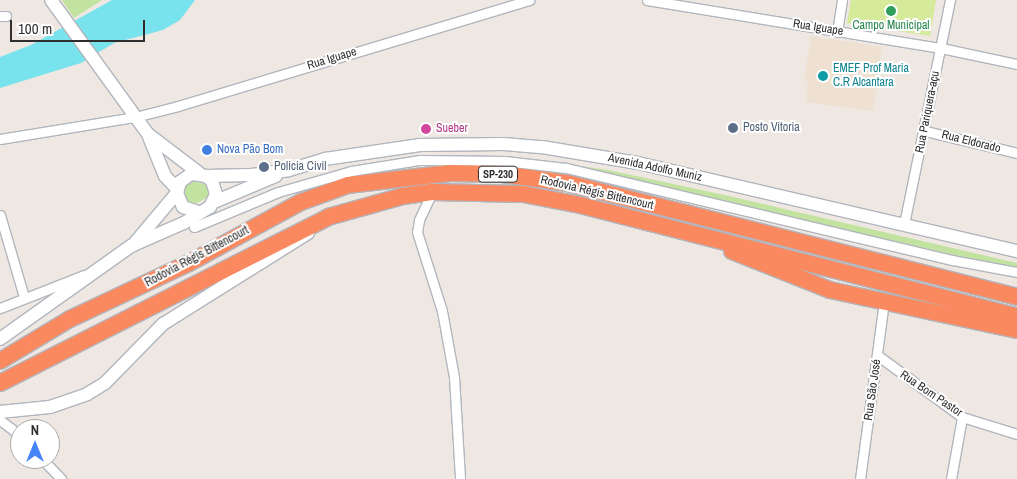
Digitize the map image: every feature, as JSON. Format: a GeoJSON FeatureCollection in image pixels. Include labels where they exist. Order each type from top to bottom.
{"type":"FeatureCollection","features":[{"type":"Feature","properties":{"kind":"highway","name":"Rodovia Régis Bittencourt"},"geometry":{"type":"LineString","coordinates":[[4,358],[70,319],[189,263],[301,202],[348,185],[450,173],[502,174],[567,183],[1017,297]]}},
{"type":"Feature","properties":{"kind":"highway","name":"Rodovia Régis Bittencourt"},"geometry":{"type":"LineString","coordinates":[[0,383],[328,217],[402,196],[432,192],[522,194],[686,232],[1017,316]]}},
{"type":"Feature","properties":{"kind":"highway"},"geometry":{"type":"LineString","coordinates":[[686,232],[798,280],[1017,330]]}},
{"type":"Feature","properties":{"kind":"street"},"geometry":{"type":"LineString","coordinates":[[51,0],[148,134],[165,176],[177,191],[183,207],[198,212]]}},
{"type":"Feature","properties":{"kind":"street","name":"Rua Iguape"},"geometry":{"type":"LineString","coordinates":[[0,139],[135,117],[529,0]]}},
{"type":"Feature","properties":{"kind":"street","name":"Rua Iguape"},"geometry":{"type":"LineString","coordinates":[[647,0],[940,48],[1017,64]]}},
{"type":"Feature","properties":{"kind":"street"},"geometry":{"type":"LineString","coordinates":[[837,32],[842,0]]}},
{"type":"Feature","properties":{"kind":"street","name":"Rua Pariquera-açu"},"geometry":{"type":"LineString","coordinates":[[904,224],[925,130],[950,0]]}},
{"type":"Feature","properties":{"kind":"street","name":"Rua Eldorado"},"geometry":{"type":"LineString","coordinates":[[925,130],[1017,153]]}},
{"type":"Feature","properties":{"kind":"street"},"geometry":{"type":"LineString","coordinates":[[148,134],[203,174],[216,187],[214,202]]}},
{"type":"Feature","properties":{"kind":"street","name":"Avenida Adolfo Muniz"},"geometry":{"type":"LineString","coordinates":[[289,170],[325,159],[420,146],[497,144],[542,147],[638,163],[1017,251]]}},
{"type":"Feature","properties":{"kind":"street"},"geometry":{"type":"LineString","coordinates":[[194,227],[278,192],[351,170],[420,160],[505,161],[566,168],[952,260],[1017,272]]}},
{"type":"Feature","properties":{"kind":"street"},"geometry":{"type":"LineString","coordinates":[[131,246],[177,191],[185,177],[203,174],[252,176],[289,170]]}},
{"type":"Feature","properties":{"kind":"street"},"geometry":{"type":"LineString","coordinates":[[0,339],[131,246],[184,223],[214,202],[289,170]]}},
{"type":"Feature","properties":{"kind":"street"},"geometry":{"type":"LineString","coordinates":[[432,192],[419,220],[418,232],[442,312],[454,377],[460,479]]}},
{"type":"Feature","properties":{"kind":"street"},"geometry":{"type":"LineString","coordinates":[[0,215],[5,247],[24,297]]}},
{"type":"Feature","properties":{"kind":"street"},"geometry":{"type":"LineString","coordinates":[[0,412],[50,407],[106,383],[163,324],[294,244],[328,217]]}},
{"type":"Feature","properties":{"kind":"street"},"geometry":{"type":"LineString","coordinates":[[0,308],[24,297],[98,270]]}},
{"type":"Feature","properties":{"kind":"street","name":"Rua São José"},"geometry":{"type":"LineString","coordinates":[[860,479],[884,301]]}},
{"type":"Feature","properties":{"kind":"street","name":"Rua Bom Pastor"},"geometry":{"type":"LineString","coordinates":[[878,355],[962,417],[1017,434]]}},
{"type":"Feature","properties":{"kind":"street"},"geometry":{"type":"LineString","coordinates":[[951,479],[962,417]]}},
{"type":"Feature","properties":{"kind":"street"},"geometry":{"type":"LineString","coordinates":[[52,469],[61,479]]}},
{"type":"Feature","properties":{"kind":"shaded area"},"geometry":{"type":"Polygon","coordinates":[[[811,36],[882,47],[873,111],[806,102],[808,82],[804,81],[811,36]]]}},
{"type":"Feature","properties":{"kind":"green space"},"geometry":{"type":"Polygon","coordinates":[[[62,0],[102,0],[74,18],[62,0]]]}},
{"type":"Feature","properties":{"kind":"green space","name":"Campo Municipal"},"geometry":{"type":"Polygon","coordinates":[[[851,0],[936,0],[930,36],[847,23],[851,0]]]}},
{"type":"Feature","properties":{"kind":"green space"},"geometry":{"type":"Polygon","coordinates":[[[535,160],[608,170],[729,196],[1017,263],[1017,269],[535,160]]]}},
{"type":"Feature","properties":{"kind":"green space"},"geometry":{"type":"Polygon","coordinates":[[[192,181],[209,185],[210,196],[197,203],[186,202],[181,187],[192,181]]]}},
{"type":"Feature","properties":{"kind":"water"},"geometry":{"type":"Polygon","coordinates":[[[112,0],[195,0],[180,20],[163,30],[114,43],[81,63],[0,88],[0,57],[31,45],[112,0]]]}},
{"type":"Feature","properties":{"kind":"place","name":"Campo Municipal"},"geometry":{"type":"Point","coordinates":[891,11]}},
{"type":"Feature","properties":{"kind":"place","name":"EMEF Prof Maria C.R Alcantara"},"geometry":{"type":"Point","coordinates":[823,76]}},
{"type":"Feature","properties":{"kind":"place","name":"Posto Vitoria"},"geometry":{"type":"Point","coordinates":[733,128]}},
{"type":"Feature","properties":{"kind":"place","name":"Sueber"},"geometry":{"type":"Point","coordinates":[426,129]}},
{"type":"Feature","properties":{"kind":"place","name":"Nova Pão Bom"},"geometry":{"type":"Point","coordinates":[207,150]}},
{"type":"Feature","properties":{"kind":"place","name":"Policia Civil"},"geometry":{"type":"Point","coordinates":[264,167]}}]}
